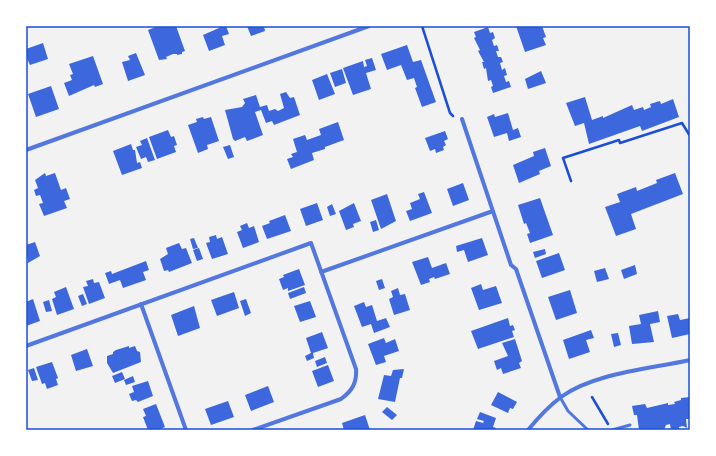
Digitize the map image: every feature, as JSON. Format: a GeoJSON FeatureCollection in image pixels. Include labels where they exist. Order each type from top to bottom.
{"type":"FeatureCollection","features":[{"type":"Feature","properties":{"kind":"street"},"geometry":{"type":"LineString","coordinates":[[26,150],[369,26]]}},
{"type":"Feature","properties":{"kind":"street"},"geometry":{"type":"LineString","coordinates":[[462,119],[493,211],[560,397]]}},
{"type":"Feature","properties":{"kind":"street"},"geometry":{"type":"LineString","coordinates":[[321,272],[493,211]]}},
{"type":"Feature","properties":{"kind":"street"},"geometry":{"type":"LineString","coordinates":[[26,346],[311,244],[356,369],[357,378],[354,386],[348,394],[341,399],[253,430]]}},
{"type":"Feature","properties":{"kind":"street"},"geometry":{"type":"LineString","coordinates":[[141,304],[186,430]]}},
{"type":"Feature","properties":{"kind":"street"},"geometry":{"type":"LineString","coordinates":[[528,430],[560,397],[582,385],[606,378],[690,360]]}},
{"type":"Feature","properties":{"kind":"lane"},"geometry":{"type":"LineString","coordinates":[[560,397],[568,411],[588,430]]}},
{"type":"Feature","properties":{"kind":"lane"},"geometry":{"type":"LineString","coordinates":[[612,430],[630,425]]}},
{"type":"Feature","properties":{"kind":"path"},"geometry":{"type":"LineString","coordinates":[[422,26],[450,113],[453,116]]}},
{"type":"Feature","properties":{"kind":"path"},"geometry":{"type":"LineString","coordinates":[[571,181],[564,158],[619,140],[620,143],[682,122],[690,136]]}},
{"type":"Feature","properties":{"kind":"path"},"geometry":{"type":"LineString","coordinates":[[592,396],[612,430]]}},
{"type":"Feature","properties":{"kind":"building"},"geometry":{"type":"Polygon","coordinates":[[[155,26],[176,26],[185,51],[182,52],[182,54],[173,54],[166,57],[167,59],[159,60],[148,30],[156,27],[155,26]]]}},
{"type":"Feature","properties":{"kind":"building"},"geometry":{"type":"Polygon","coordinates":[[[219,26],[226,26],[229,34],[222,36],[225,45],[209,51],[203,35],[219,28],[219,26]]]}},
{"type":"Feature","properties":{"kind":"building"},"geometry":{"type":"Polygon","coordinates":[[[247,26],[264,26],[265,31],[251,36],[247,26]]]}},
{"type":"Feature","properties":{"kind":"building"},"geometry":{"type":"Polygon","coordinates":[[[516,26],[542,26],[546,37],[543,38],[546,45],[525,52],[516,26]]]}},
{"type":"Feature","properties":{"kind":"building"},"geometry":{"type":"Polygon","coordinates":[[[488,27],[490,33],[493,32],[495,38],[492,40],[494,46],[497,45],[499,51],[496,51],[498,57],[501,57],[503,62],[500,63],[502,70],[505,68],[507,75],[504,76],[506,82],[509,81],[511,87],[493,93],[491,80],[488,81],[486,68],[484,69],[482,62],[484,62],[478,51],[480,50],[474,38],[476,37],[474,32],[488,27]]]}},
{"type":"Feature","properties":{"kind":"building"},"geometry":{"type":"Polygon","coordinates":[[[43,43],[48,59],[30,65],[26,56],[26,49],[43,43]]]}},
{"type":"Feature","properties":{"kind":"building"},"geometry":{"type":"Polygon","coordinates":[[[407,45],[413,62],[421,60],[436,102],[422,107],[415,88],[417,87],[414,78],[407,80],[401,65],[387,70],[381,54],[407,45]]]}},
{"type":"Feature","properties":{"kind":"building"},"geometry":{"type":"Polygon","coordinates":[[[136,53],[145,75],[128,81],[122,62],[130,60],[128,56],[136,53]]]}},
{"type":"Feature","properties":{"kind":"building"},"geometry":{"type":"Polygon","coordinates":[[[93,56],[103,84],[95,87],[94,85],[69,96],[64,83],[72,80],[70,75],[73,74],[69,64],[93,56]]]}},
{"type":"Feature","properties":{"kind":"building"},"geometry":{"type":"Polygon","coordinates":[[[372,58],[376,70],[366,73],[371,89],[353,95],[343,68],[363,61],[364,67],[367,66],[365,60],[372,58]]]}},
{"type":"Feature","properties":{"kind":"building"},"geometry":{"type":"Polygon","coordinates":[[[342,69],[346,83],[335,87],[330,73],[342,69]]]}},
{"type":"Feature","properties":{"kind":"building"},"geometry":{"type":"Polygon","coordinates":[[[541,71],[546,83],[528,89],[525,79],[541,71]]]}},
{"type":"Feature","properties":{"kind":"building"},"geometry":{"type":"Polygon","coordinates":[[[327,74],[335,94],[319,100],[312,80],[327,74]]]}},
{"type":"Feature","properties":{"kind":"building"},"geometry":{"type":"Polygon","coordinates":[[[51,86],[59,109],[36,117],[28,94],[51,86]]]}},
{"type":"Feature","properties":{"kind":"building"},"geometry":{"type":"Polygon","coordinates":[[[286,92],[290,98],[294,97],[300,115],[274,125],[272,121],[266,123],[261,110],[255,112],[263,135],[247,141],[245,137],[235,141],[233,139],[225,110],[242,107],[245,103],[243,99],[256,95],[260,107],[267,105],[269,111],[275,109],[278,111],[284,108],[280,94],[286,92]]]}},
{"type":"Feature","properties":{"kind":"building"},"geometry":{"type":"Polygon","coordinates":[[[585,97],[592,120],[603,116],[603,118],[632,105],[634,110],[643,107],[644,110],[651,107],[650,104],[660,101],[661,104],[673,99],[679,117],[642,131],[640,126],[589,144],[584,123],[575,126],[566,103],[585,97]]]}},
{"type":"Feature","properties":{"kind":"building"},"geometry":{"type":"Polygon","coordinates":[[[508,113],[513,130],[518,128],[521,137],[509,141],[507,133],[494,137],[487,117],[494,114],[495,117],[508,113]]]}},
{"type":"Feature","properties":{"kind":"building"},"geometry":{"type":"Polygon","coordinates":[[[203,117],[204,119],[211,117],[219,141],[207,145],[208,149],[198,153],[188,125],[197,122],[196,119],[203,117]]]}},
{"type":"Feature","properties":{"kind":"building"},"geometry":{"type":"Polygon","coordinates":[[[338,122],[344,140],[312,153],[314,160],[291,169],[287,159],[293,157],[291,154],[297,152],[293,139],[305,135],[307,140],[321,135],[319,129],[338,122]]]}},
{"type":"Feature","properties":{"kind":"building"},"geometry":{"type":"Polygon","coordinates":[[[168,130],[171,137],[174,136],[177,145],[174,146],[176,152],[157,159],[149,137],[168,130]]]}},
{"type":"Feature","properties":{"kind":"building"},"geometry":{"type":"Polygon","coordinates":[[[445,131],[448,139],[444,141],[446,145],[443,147],[444,150],[436,153],[435,149],[430,151],[425,138],[445,131]]]}},
{"type":"Feature","properties":{"kind":"building"},"geometry":{"type":"Polygon","coordinates":[[[147,138],[155,160],[148,162],[146,157],[141,159],[136,147],[142,145],[140,141],[147,138]]]}},
{"type":"Feature","properties":{"kind":"building"},"geometry":{"type":"Polygon","coordinates":[[[131,144],[133,150],[135,150],[137,163],[140,162],[142,168],[122,175],[113,151],[131,144]]]}},
{"type":"Feature","properties":{"kind":"building"},"geometry":{"type":"Polygon","coordinates":[[[230,145],[234,157],[228,159],[223,147],[230,145]]]}},
{"type":"Feature","properties":{"kind":"building"},"geometry":{"type":"Polygon","coordinates":[[[545,148],[551,166],[539,171],[540,174],[519,183],[513,165],[534,156],[533,152],[545,148]]]}},
{"type":"Feature","properties":{"kind":"building"},"geometry":{"type":"Polygon","coordinates":[[[45,173],[46,176],[55,173],[61,190],[66,188],[70,199],[64,201],[67,208],[44,216],[39,204],[43,203],[40,195],[36,196],[34,190],[38,188],[35,180],[45,173]]]}},
{"type":"Feature","properties":{"kind":"building"},"geometry":{"type":"Polygon","coordinates":[[[675,173],[683,194],[631,214],[636,229],[616,236],[605,207],[620,202],[617,194],[636,187],[637,191],[657,183],[656,180],[675,173]]]}},
{"type":"Feature","properties":{"kind":"building"},"geometry":{"type":"Polygon","coordinates":[[[463,183],[469,200],[453,206],[447,189],[463,183]]]}},
{"type":"Feature","properties":{"kind":"building"},"geometry":{"type":"Polygon","coordinates":[[[424,192],[432,213],[410,221],[406,211],[412,209],[410,203],[420,199],[418,194],[424,192]]]}},
{"type":"Feature","properties":{"kind":"building"},"geometry":{"type":"Polygon","coordinates":[[[387,194],[396,221],[381,229],[371,200],[387,194]]]}},
{"type":"Feature","properties":{"kind":"building"},"geometry":{"type":"Polygon","coordinates":[[[540,198],[553,235],[530,243],[527,234],[530,233],[526,223],[524,224],[518,205],[540,198]]]}},
{"type":"Feature","properties":{"kind":"building"},"geometry":{"type":"Polygon","coordinates":[[[317,203],[323,220],[306,226],[300,209],[317,203]]]}},
{"type":"Feature","properties":{"kind":"building"},"geometry":{"type":"Polygon","coordinates":[[[354,203],[361,221],[353,224],[354,227],[346,230],[339,211],[354,203]]]}},
{"type":"Feature","properties":{"kind":"building"},"geometry":{"type":"Polygon","coordinates":[[[332,204],[336,214],[330,216],[327,207],[332,204]]]}},
{"type":"Feature","properties":{"kind":"building"},"geometry":{"type":"Polygon","coordinates":[[[285,215],[291,231],[267,239],[262,226],[270,223],[269,221],[285,215]]]}},
{"type":"Feature","properties":{"kind":"building"},"geometry":{"type":"Polygon","coordinates":[[[376,220],[379,230],[373,232],[370,222],[376,220]]]}},
{"type":"Feature","properties":{"kind":"building"},"geometry":{"type":"Polygon","coordinates":[[[247,223],[249,228],[254,226],[259,242],[243,248],[237,232],[242,230],[240,226],[247,223]]]}},
{"type":"Feature","properties":{"kind":"building"},"geometry":{"type":"Polygon","coordinates":[[[216,235],[217,239],[222,237],[228,254],[212,259],[206,243],[210,242],[209,237],[216,235]]]}},
{"type":"Feature","properties":{"kind":"building"},"geometry":{"type":"Polygon","coordinates":[[[194,238],[198,248],[193,249],[190,239],[194,238]]]}},
{"type":"Feature","properties":{"kind":"building"},"geometry":{"type":"Polygon","coordinates":[[[482,238],[488,255],[468,262],[464,250],[457,252],[456,246],[482,238]]]}},
{"type":"Feature","properties":{"kind":"building"},"geometry":{"type":"Polygon","coordinates":[[[35,242],[40,256],[28,263],[26,245],[35,242]]]}},
{"type":"Feature","properties":{"kind":"building"},"geometry":{"type":"Polygon","coordinates":[[[179,243],[182,249],[186,248],[192,263],[169,272],[168,270],[164,271],[160,259],[168,254],[166,248],[179,243]]]}},
{"type":"Feature","properties":{"kind":"building"},"geometry":{"type":"Polygon","coordinates":[[[199,248],[203,259],[197,261],[193,250],[199,248]]]}},
{"type":"Feature","properties":{"kind":"building"},"geometry":{"type":"Polygon","coordinates":[[[545,249],[546,254],[535,258],[533,252],[545,249]]]}},
{"type":"Feature","properties":{"kind":"building"},"geometry":{"type":"Polygon","coordinates":[[[559,253],[565,270],[542,278],[536,261],[559,253]]]}},
{"type":"Feature","properties":{"kind":"building"},"geometry":{"type":"Polygon","coordinates":[[[428,257],[432,268],[446,263],[450,274],[435,279],[434,277],[429,279],[430,282],[421,285],[412,262],[428,257]]]}},
{"type":"Feature","properties":{"kind":"building"},"geometry":{"type":"Polygon","coordinates":[[[146,261],[149,270],[143,272],[146,280],[123,288],[120,280],[109,284],[105,273],[111,271],[112,274],[146,261]]]}},
{"type":"Feature","properties":{"kind":"building"},"geometry":{"type":"Polygon","coordinates":[[[635,265],[637,274],[624,279],[621,270],[635,265]]]}},
{"type":"Feature","properties":{"kind":"building"},"geometry":{"type":"Polygon","coordinates":[[[605,268],[609,279],[597,282],[594,271],[605,268]]]}},
{"type":"Feature","properties":{"kind":"building"},"geometry":{"type":"Polygon","coordinates":[[[299,269],[305,285],[288,291],[288,288],[283,290],[279,279],[284,277],[283,275],[299,269]]]}},
{"type":"Feature","properties":{"kind":"building"},"geometry":{"type":"Polygon","coordinates":[[[93,279],[94,283],[99,282],[105,298],[89,304],[83,287],[88,286],[86,281],[93,279]]]}},
{"type":"Feature","properties":{"kind":"building"},"geometry":{"type":"Polygon","coordinates":[[[382,279],[385,288],[379,290],[376,281],[382,279]]]}},
{"type":"Feature","properties":{"kind":"building"},"geometry":{"type":"Polygon","coordinates":[[[481,284],[483,290],[496,286],[502,303],[479,310],[471,288],[481,284]]]}},
{"type":"Feature","properties":{"kind":"building"},"geometry":{"type":"Polygon","coordinates":[[[66,287],[74,309],[57,315],[52,299],[56,297],[54,292],[66,287]]]}},
{"type":"Feature","properties":{"kind":"building"},"geometry":{"type":"Polygon","coordinates":[[[304,287],[306,293],[290,299],[288,293],[304,287]]]}},
{"type":"Feature","properties":{"kind":"building"},"geometry":{"type":"Polygon","coordinates":[[[398,288],[400,295],[405,294],[410,310],[394,315],[389,299],[393,297],[391,291],[398,288]]]}},
{"type":"Feature","properties":{"kind":"building"},"geometry":{"type":"Polygon","coordinates":[[[570,290],[577,313],[556,320],[548,297],[570,290]]]}},
{"type":"Feature","properties":{"kind":"building"},"geometry":{"type":"Polygon","coordinates":[[[234,292],[239,308],[217,316],[211,300],[234,292]]]}},
{"type":"Feature","properties":{"kind":"building"},"geometry":{"type":"Polygon","coordinates":[[[83,294],[87,304],[82,306],[78,296],[83,294]]]}},
{"type":"Feature","properties":{"kind":"building"},"geometry":{"type":"Polygon","coordinates":[[[33,299],[40,321],[26,326],[26,302],[33,299]]]}},
{"type":"Feature","properties":{"kind":"building"},"geometry":{"type":"Polygon","coordinates":[[[246,299],[251,313],[245,316],[240,301],[246,299]]]}},
{"type":"Feature","properties":{"kind":"building"},"geometry":{"type":"Polygon","coordinates":[[[49,300],[52,311],[46,312],[43,302],[49,300]]]}},
{"type":"Feature","properties":{"kind":"building"},"geometry":{"type":"Polygon","coordinates":[[[310,301],[316,317],[300,322],[294,306],[310,301]]]}},
{"type":"Feature","properties":{"kind":"building"},"geometry":{"type":"Polygon","coordinates":[[[364,302],[366,307],[372,305],[377,321],[386,318],[390,327],[374,333],[371,324],[362,327],[354,306],[364,302]]]}},
{"type":"Feature","properties":{"kind":"building"},"geometry":{"type":"Polygon","coordinates":[[[194,306],[200,328],[178,336],[171,315],[194,306]]]}},
{"type":"Feature","properties":{"kind":"building"},"geometry":{"type":"Polygon","coordinates":[[[658,311],[660,322],[650,324],[654,342],[632,344],[629,326],[641,324],[639,315],[658,311]]]}},
{"type":"Feature","properties":{"kind":"building"},"geometry":{"type":"Polygon","coordinates":[[[678,314],[680,320],[690,318],[690,334],[672,338],[667,316],[678,314]]]}},
{"type":"Feature","properties":{"kind":"building"},"geometry":{"type":"Polygon","coordinates":[[[508,318],[510,326],[513,325],[515,330],[512,331],[514,337],[478,349],[471,331],[508,318]]]}},
{"type":"Feature","properties":{"kind":"building"},"geometry":{"type":"Polygon","coordinates":[[[591,330],[594,338],[586,340],[590,352],[569,359],[563,340],[591,330]]]}},
{"type":"Feature","properties":{"kind":"building"},"geometry":{"type":"Polygon","coordinates":[[[322,332],[328,348],[313,353],[314,358],[307,361],[305,356],[311,353],[306,338],[322,332]]]}},
{"type":"Feature","properties":{"kind":"building"},"geometry":{"type":"Polygon","coordinates":[[[618,333],[621,345],[614,347],[611,334],[618,333]]]}},
{"type":"Feature","properties":{"kind":"building"},"geometry":{"type":"Polygon","coordinates":[[[384,338],[386,343],[395,339],[399,351],[384,356],[386,362],[376,365],[368,344],[384,338]]]}},
{"type":"Feature","properties":{"kind":"building"},"geometry":{"type":"Polygon","coordinates":[[[515,339],[522,361],[519,363],[521,368],[503,374],[501,368],[497,370],[494,361],[508,356],[502,343],[515,339]]]}},
{"type":"Feature","properties":{"kind":"building"},"geometry":{"type":"Polygon","coordinates":[[[129,346],[129,348],[135,346],[137,351],[140,352],[141,362],[113,373],[107,363],[107,356],[113,354],[116,350],[129,346]]]}},
{"type":"Feature","properties":{"kind":"building"},"geometry":{"type":"Polygon","coordinates":[[[87,349],[93,366],[76,371],[71,355],[87,349]]]}},
{"type":"Feature","properties":{"kind":"building"},"geometry":{"type":"Polygon","coordinates":[[[325,357],[327,363],[317,367],[315,361],[325,357]]]}},
{"type":"Feature","properties":{"kind":"building"},"geometry":{"type":"Polygon","coordinates":[[[52,362],[58,378],[56,379],[58,385],[47,389],[45,383],[42,384],[36,367],[52,362]]]}},
{"type":"Feature","properties":{"kind":"building"},"geometry":{"type":"Polygon","coordinates":[[[328,365],[334,381],[318,387],[312,371],[328,365]]]}},
{"type":"Feature","properties":{"kind":"building"},"geometry":{"type":"Polygon","coordinates":[[[34,368],[38,380],[32,381],[28,370],[34,368]]]}},
{"type":"Feature","properties":{"kind":"building"},"geometry":{"type":"Polygon","coordinates":[[[404,369],[402,378],[400,378],[395,402],[378,399],[384,375],[391,376],[393,370],[404,369]]]}},
{"type":"Feature","properties":{"kind":"building"},"geometry":{"type":"Polygon","coordinates":[[[122,372],[125,379],[115,383],[112,376],[122,372]]]}},
{"type":"Feature","properties":{"kind":"building"},"geometry":{"type":"Polygon","coordinates":[[[133,376],[135,382],[126,385],[124,380],[133,376]]]}},
{"type":"Feature","properties":{"kind":"building"},"geometry":{"type":"Polygon","coordinates":[[[148,381],[153,396],[138,402],[136,400],[132,401],[129,394],[134,392],[132,386],[148,381]]]}},
{"type":"Feature","properties":{"kind":"building"},"geometry":{"type":"Polygon","coordinates":[[[268,386],[274,402],[251,411],[245,395],[268,386]]]}},
{"type":"Feature","properties":{"kind":"building"},"geometry":{"type":"Polygon","coordinates":[[[498,392],[517,402],[513,409],[510,408],[508,413],[491,405],[498,392]]]}},
{"type":"Feature","properties":{"kind":"building"},"geometry":{"type":"Polygon","coordinates":[[[690,397],[690,419],[686,419],[687,428],[683,426],[679,427],[679,430],[671,430],[670,424],[666,425],[664,430],[639,430],[637,415],[634,415],[632,406],[645,404],[647,408],[668,403],[668,405],[675,404],[674,402],[681,400],[681,398],[690,397]]]}},
{"type":"Feature","properties":{"kind":"building"},"geometry":{"type":"Polygon","coordinates":[[[228,401],[234,417],[211,425],[205,409],[228,401]]]}},
{"type":"Feature","properties":{"kind":"building"},"geometry":{"type":"Polygon","coordinates":[[[156,404],[165,427],[158,430],[148,430],[143,417],[146,416],[143,409],[156,404]]]}},
{"type":"Feature","properties":{"kind":"building"},"geometry":{"type":"Polygon","coordinates":[[[387,407],[397,415],[392,420],[382,412],[387,407]]]}},
{"type":"Feature","properties":{"kind":"building"},"geometry":{"type":"Polygon","coordinates":[[[480,412],[496,418],[493,427],[496,428],[495,430],[473,430],[476,421],[483,423],[484,421],[477,419],[480,412]]]}},
{"type":"Feature","properties":{"kind":"building"},"geometry":{"type":"Polygon","coordinates":[[[365,415],[370,430],[344,430],[342,423],[365,415]]]}}]}
